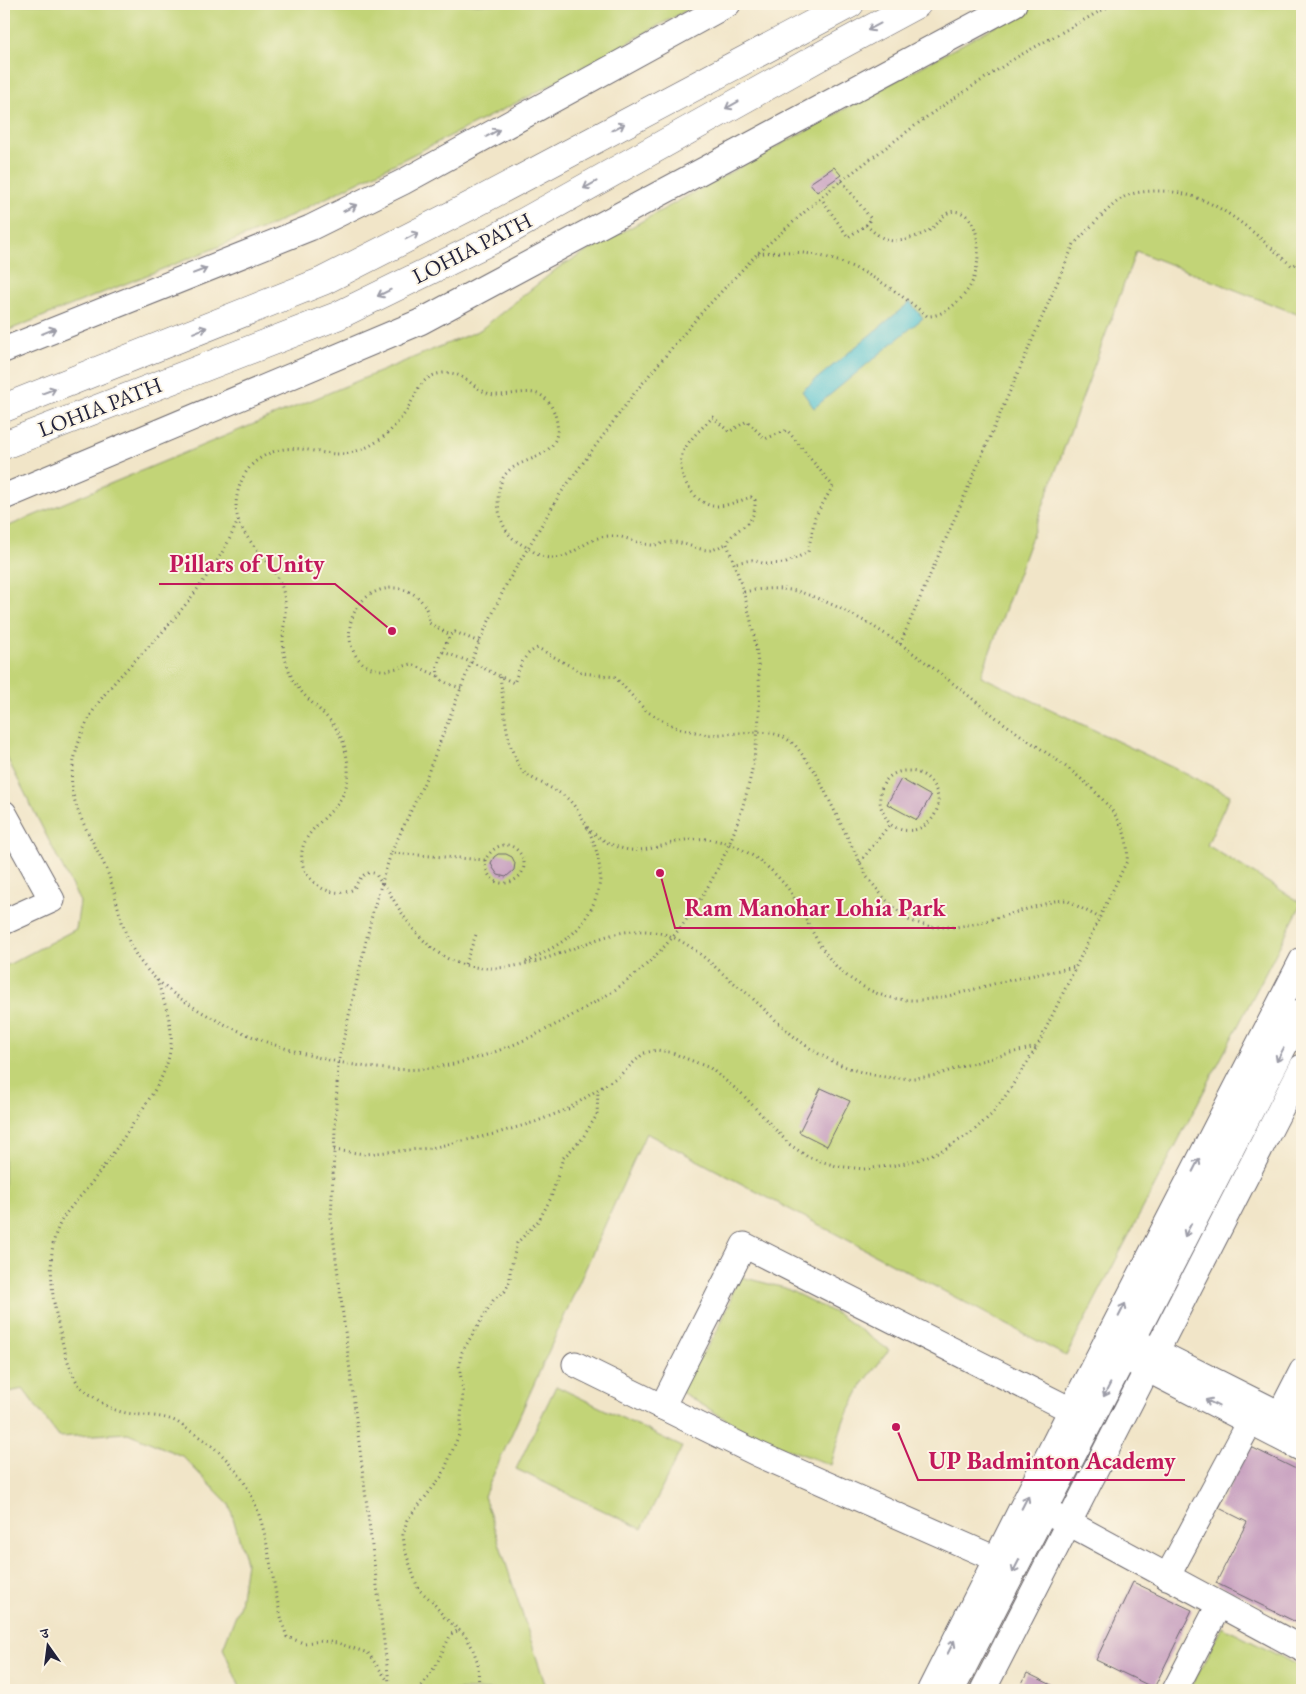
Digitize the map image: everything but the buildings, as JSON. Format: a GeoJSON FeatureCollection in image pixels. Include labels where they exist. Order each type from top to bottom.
{"type":"FeatureCollection","features":[{"type":"Feature","properties":{"kind":"main road","name":"LOHIA PATH"},"geometry":{"type":"LineString","coordinates":[[4,408],[323,281],[470,206],[850,4]]}},
{"type":"Feature","properties":{"kind":"main road","name":"LOHIA PATH"},"geometry":{"type":"LineString","coordinates":[[4,445],[337,316],[490,241],[917,4]]}},
{"type":"Feature","properties":{"kind":"street"},"geometry":{"type":"LineString","coordinates":[[4,350],[310,228],[403,182],[728,4]]}},
{"type":"Feature","properties":{"kind":"street"},"geometry":{"type":"LineString","coordinates":[[4,497],[420,322],[1014,4]]}},
{"type":"Feature","properties":{"kind":"street"},"geometry":{"type":"LineString","coordinates":[[4,812],[52,900],[4,922]]}},
{"type":"Feature","properties":{"kind":"street"},"geometry":{"type":"LineString","coordinates":[[930,1690],[1107,1339],[1302,960]]}},
{"type":"Feature","properties":{"kind":"street"},"geometry":{"type":"LineString","coordinates":[[952,1690],[1302,1012]]}},
{"type":"Feature","properties":{"kind":"street"},"geometry":{"type":"LineString","coordinates":[[983,1690],[1302,1067]]}},
{"type":"Feature","properties":{"kind":"street"},"geometry":{"type":"LineString","coordinates":[[662,1407],[744,1245],[1071,1410]]}},
{"type":"Feature","properties":{"kind":"street"},"geometry":{"type":"LineString","coordinates":[[1107,1339],[1273,1416],[1302,1449]]}},
{"type":"Feature","properties":{"kind":"street"},"geometry":{"type":"LineString","coordinates":[[575,1364],[758,1454],[996,1559]]}},
{"type":"Feature","properties":{"kind":"street"},"geometry":{"type":"LineString","coordinates":[[1167,1577],[1302,1371]]}},
{"type":"Feature","properties":{"kind":"street"},"geometry":{"type":"LineString","coordinates":[[1045,1510],[1302,1650]]}},
{"type":"Feature","properties":{"kind":"street"},"geometry":{"type":"LineString","coordinates":[[1175,1690],[1219,1604]]}},
{"type":"Feature","properties":{"kind":"path"},"geometry":{"type":"LineString","coordinates":[[390,1690],[331,1220],[338,1063],[381,884],[391,853],[424,783],[479,642],[496,604],[560,494],[636,391],[702,312],[757,254],[842,180],[932,113],[1018,57],[1113,4]]}},
{"type":"Feature","properties":{"kind":"path"},"geometry":{"type":"LineString","coordinates":[[821,198],[848,237],[866,225],[871,219],[842,180]]}},
{"type":"Feature","properties":{"kind":"path"},"geometry":{"type":"LineString","coordinates":[[900,644],[1074,244],[1109,210],[1125,196],[1148,191],[1168,191],[1194,195],[1217,206],[1252,232],[1292,266],[1302,261]]}},
{"type":"Feature","properties":{"kind":"path"},"geometry":{"type":"LineString","coordinates":[[757,254],[792,252],[837,260],[862,270],[893,288],[927,316],[941,314],[968,290],[974,278],[978,240],[972,221],[967,215],[954,211],[944,214],[931,229],[898,242],[886,240],[866,225]]}},
{"type":"Feature","properties":{"kind":"path"},"geometry":{"type":"LineString","coordinates":[[734,563],[752,560],[766,564],[786,562],[808,552],[815,517],[833,486],[787,430],[765,439],[746,421],[729,432],[713,417],[691,439],[682,454],[682,472],[687,487],[706,504],[714,506],[723,505],[751,497],[755,500],[755,510],[752,519],[733,535],[727,544],[709,550],[673,542],[652,546],[627,538],[608,536],[589,540],[570,553],[554,558],[548,558],[528,548],[508,533],[497,502],[502,479],[511,468],[531,460],[550,448],[558,432],[556,414],[542,395],[522,392],[495,396],[481,391],[470,380],[452,373],[441,372],[430,376],[420,384],[407,410],[383,439],[362,450],[336,455],[303,448],[289,448],[263,456],[254,463],[239,486],[236,506],[238,520],[246,537],[274,568],[282,585],[286,614],[283,644],[284,657],[292,677],[303,695],[328,716],[336,728],[343,743],[348,773],[344,794],[330,814],[318,822],[307,835],[301,850],[303,868],[311,879],[322,888],[341,893],[354,889],[359,879],[368,873],[376,874],[400,911],[429,945],[440,954],[465,964],[497,968],[520,965],[552,956],[606,936],[633,930],[649,931],[672,937],[706,958],[756,1000],[803,1044],[845,1067],[866,1073],[903,1079],[931,1076],[1002,1054],[1037,1046]]}},
{"type":"Feature","properties":{"kind":"path"},"geometry":{"type":"LineString","coordinates":[[238,520],[233,534],[222,552],[185,603],[166,627],[114,681],[91,715],[82,731],[74,757],[71,780],[74,795],[92,842],[105,863],[119,915],[129,942],[138,959],[157,979],[199,1010],[240,1031],[298,1053],[338,1063],[400,1069],[435,1068],[477,1058],[505,1048],[550,1028],[617,988],[639,970],[680,929],[718,871],[744,805],[753,765],[757,732],[759,676],[748,608],[727,544]]}},
{"type":"Feature","properties":{"kind":"path"},"geometry":{"type":"LineString","coordinates":[[450,635],[429,623],[426,611],[419,598],[394,587],[369,595],[358,605],[350,620],[349,628],[356,656],[364,664],[385,670],[412,664],[461,688]]}},
{"type":"Feature","properties":{"kind":"path"},"geometry":{"type":"LineString","coordinates":[[334,1150],[365,1154],[422,1149],[458,1143],[535,1122],[568,1109],[598,1091],[633,1065],[644,1053],[657,1050],[670,1052],[710,1068],[742,1094],[789,1144],[808,1158],[836,1166],[864,1169],[897,1165],[918,1160],[945,1149],[971,1133],[991,1115],[1006,1095],[1037,1046],[1121,876],[1129,849],[1125,834],[1114,813],[1081,778],[994,716],[918,655],[853,614],[802,592],[763,588],[744,592]]}},
{"type":"Feature","properties":{"kind":"path"},"geometry":{"type":"LineString","coordinates":[[438,676],[436,668],[450,635],[455,632],[479,642]]}},
{"type":"Feature","properties":{"kind":"path"},"geometry":{"type":"LineString","coordinates":[[443,652],[471,662],[514,683],[529,651],[538,648],[583,673],[614,678],[646,711],[677,728],[708,735],[757,732],[782,736],[795,745],[816,773],[866,877],[885,899],[908,920],[931,927],[956,927],[979,923],[1055,901],[1066,900],[1100,918]]}},
{"type":"Feature","properties":{"kind":"path"},"geometry":{"type":"LineString","coordinates":[[500,676],[509,740],[513,755],[522,772],[562,794],[572,802],[588,828],[597,854],[600,879],[596,897],[580,926],[547,951],[520,965]]}},
{"type":"Feature","properties":{"kind":"path"},"geometry":{"type":"LineString","coordinates":[[909,770],[928,777],[939,795],[939,806],[936,815],[929,822],[915,830],[896,829],[890,824],[882,810],[880,797],[887,777],[896,772],[909,770]]}},
{"type":"Feature","properties":{"kind":"path"},"geometry":{"type":"LineString","coordinates":[[860,862],[890,824]]}},
{"type":"Feature","properties":{"kind":"path"},"geometry":{"type":"LineString","coordinates":[[588,828],[607,842],[629,850],[640,850],[678,841],[696,839],[728,843],[754,855],[782,880],[835,965],[845,975],[874,994],[892,999],[911,1001],[937,998],[1075,967]]}},
{"type":"Feature","properties":{"kind":"path"},"geometry":{"type":"LineString","coordinates":[[504,845],[509,846],[515,848],[522,857],[523,870],[517,880],[511,883],[501,883],[490,876],[485,866],[485,860],[488,853],[494,848],[504,845]]}},
{"type":"Feature","properties":{"kind":"path"},"geometry":{"type":"LineString","coordinates":[[391,853],[485,860]]}},
{"type":"Feature","properties":{"kind":"path"},"geometry":{"type":"LineString","coordinates":[[465,964],[477,932]]}},
{"type":"Feature","properties":{"kind":"path"},"geometry":{"type":"LineString","coordinates":[[157,979],[168,1016],[170,1033],[171,1050],[163,1076],[119,1146],[58,1226],[54,1242],[52,1276],[56,1312],[72,1374],[79,1386],[115,1410],[153,1416],[175,1422],[212,1445],[226,1458],[248,1486],[256,1506],[265,1537],[281,1620],[287,1637],[304,1643],[322,1641],[337,1643],[368,1653],[388,1681]]}},
{"type":"Feature","properties":{"kind":"path"},"geometry":{"type":"LineString","coordinates":[[479,1690],[478,1663],[472,1647],[465,1635],[444,1617],[432,1601],[418,1589],[405,1550],[403,1535],[407,1520],[442,1476],[460,1432],[463,1391],[459,1365],[462,1352],[494,1300],[505,1291],[510,1281],[510,1272],[517,1243],[540,1220],[551,1198],[563,1158],[582,1139],[597,1114],[598,1091]]}},
{"type":"Feature","properties":{"kind":"path"},"geometry":{"type":"LineString","coordinates":[[419,1690],[436,1665],[451,1634],[458,1630]]}},
{"type":"Feature","properties":{"kind":"green space"},"geometry":{"type":"Polygon","coordinates":[[[4,4],[698,4],[528,97],[268,227],[4,332],[4,4]]]}},
{"type":"Feature","properties":{"kind":"green space"},"geometry":{"type":"Polygon","coordinates":[[[1035,4],[1302,4],[1302,316],[1136,251],[981,676],[1230,795],[1207,845],[1302,903],[1066,1356],[646,1133],[484,1496],[547,1690],[241,1690],[223,1648],[240,1604],[246,1562],[229,1504],[182,1456],[128,1433],[59,1437],[23,1389],[4,1393],[4,967],[76,929],[80,902],[4,752],[4,528],[480,330],[559,267],[1035,4]]]}},
{"type":"Feature","properties":{"kind":"green space"},"geometry":{"type":"Polygon","coordinates":[[[737,1276],[785,1288],[839,1315],[889,1350],[862,1385],[843,1422],[831,1465],[755,1437],[678,1390],[715,1335],[729,1305],[737,1276]]]}},
{"type":"Feature","properties":{"kind":"green space"},"geometry":{"type":"Polygon","coordinates":[[[556,1386],[682,1447],[642,1529],[516,1469],[556,1386]]]}},
{"type":"Feature","properties":{"kind":"green space"},"geometry":{"type":"Polygon","coordinates":[[[1222,1627],[1302,1667],[1302,1690],[1189,1690],[1222,1627]]]}},
{"type":"Feature","properties":{"kind":"water"},"geometry":{"type":"Polygon","coordinates":[[[910,302],[923,318],[814,408],[802,391],[910,302]]]}},
{"type":"Feature","properties":{"kind":"place","name":"Pillars of Unity"},"geometry":{"type":"Point","coordinates":[392,631]}},
{"type":"Feature","properties":{"kind":"place","name":"Ram Manohar Lohia Park"},"geometry":{"type":"Point","coordinates":[660,873]}},
{"type":"Feature","properties":{"kind":"place","name":"UP Badminton Academy"},"geometry":{"type":"Point","coordinates":[896,1427]}}]}
